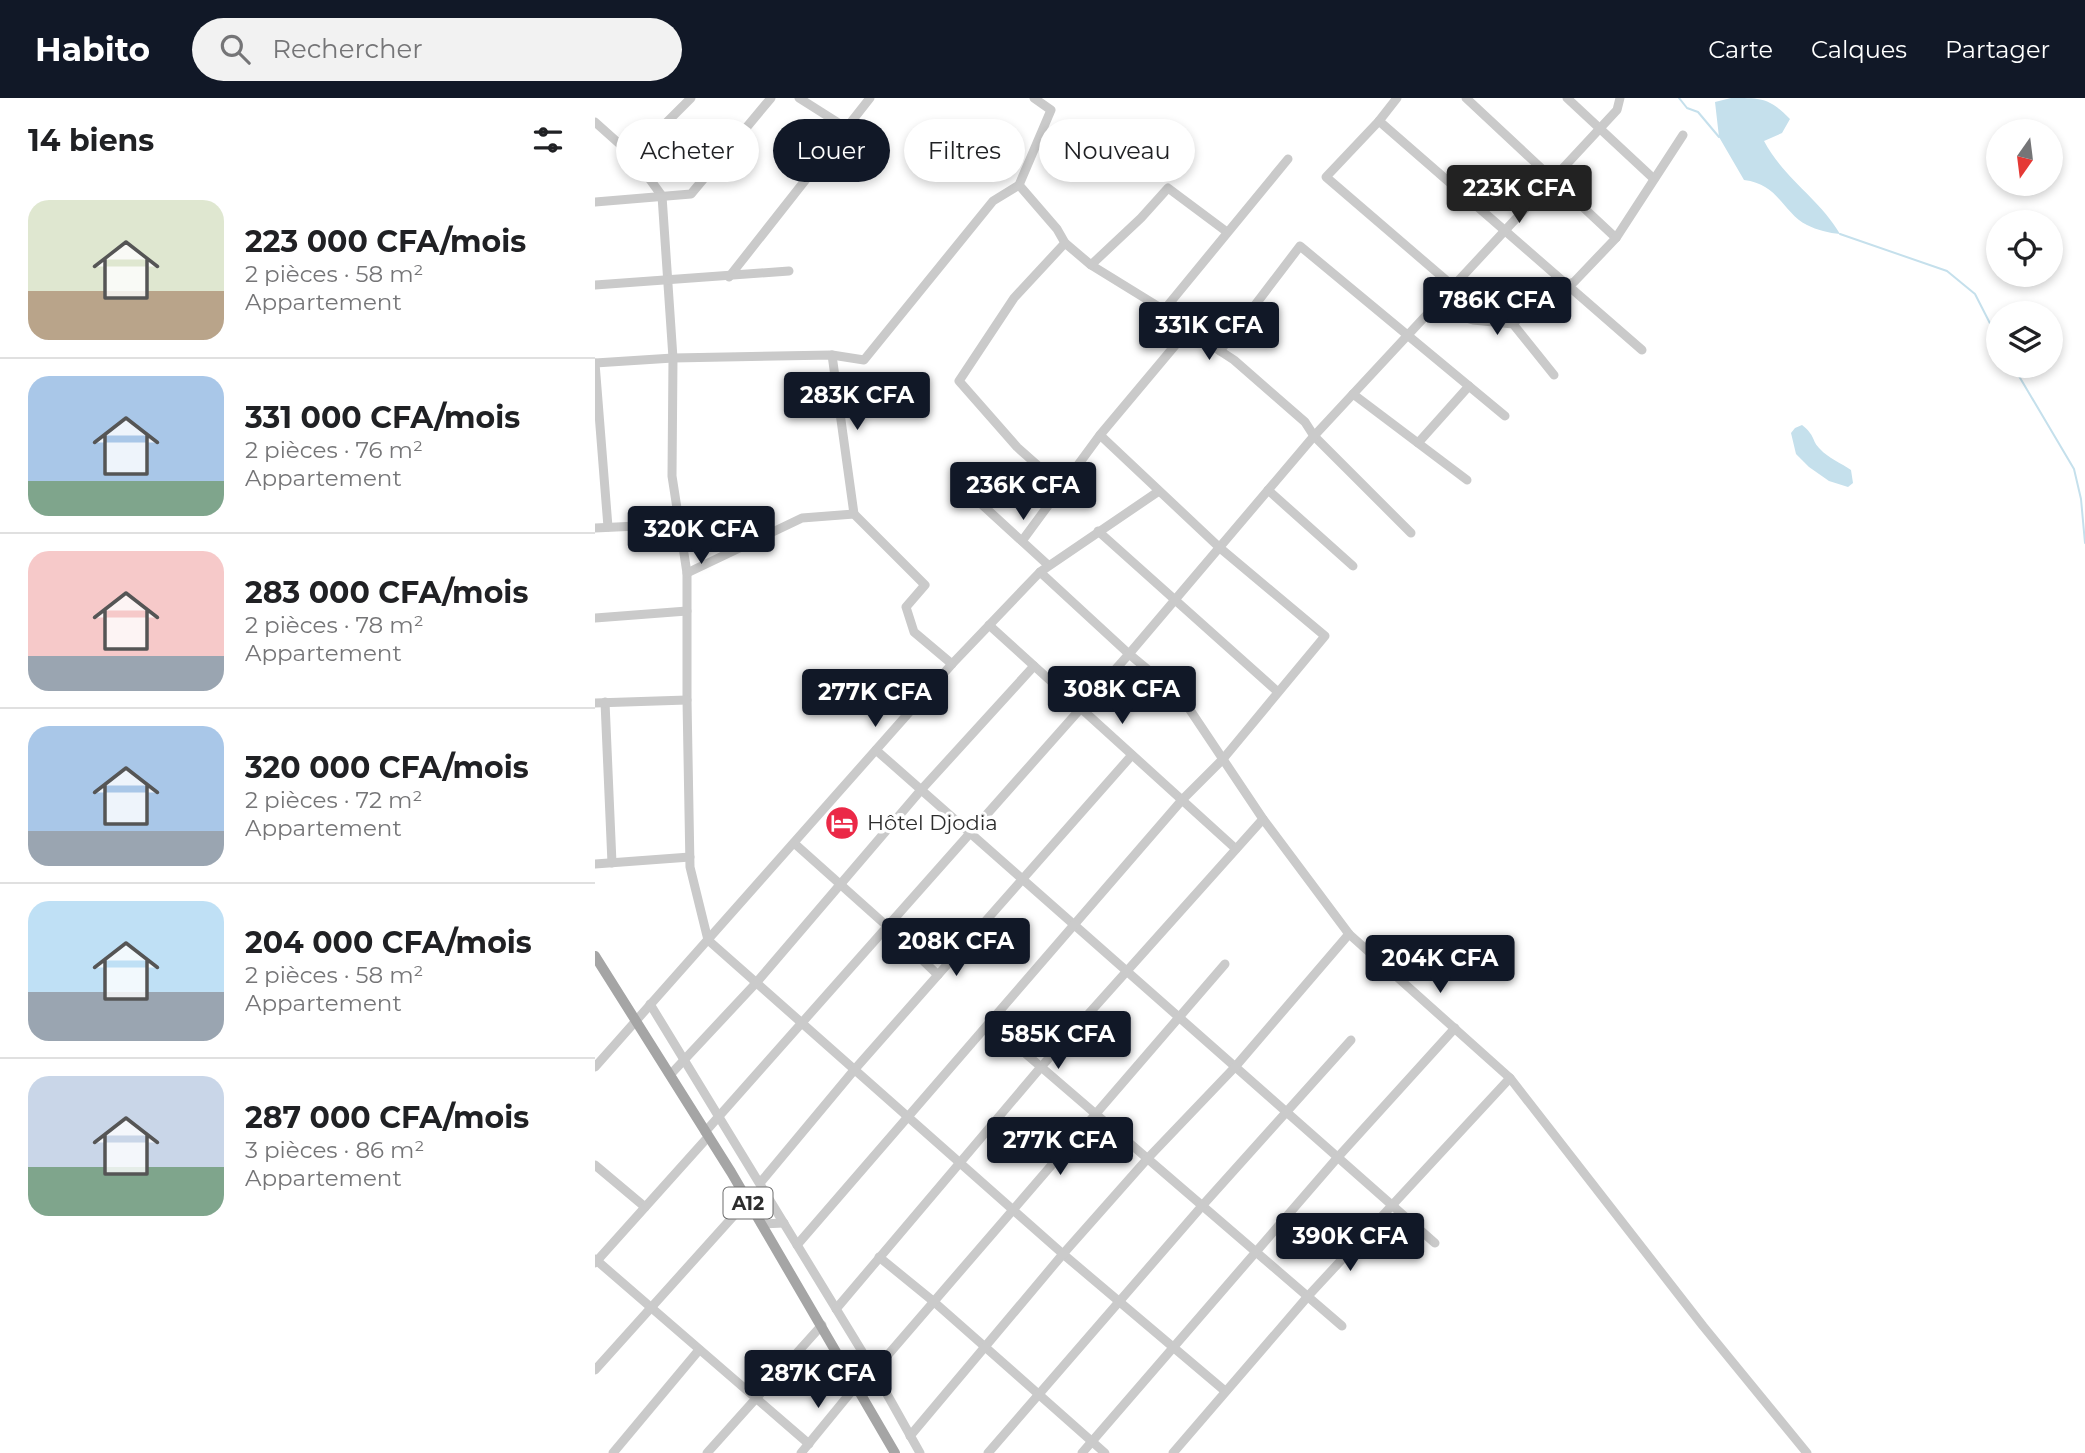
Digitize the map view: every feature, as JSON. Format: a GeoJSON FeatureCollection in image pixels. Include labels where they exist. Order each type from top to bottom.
{"type":"FeatureCollection","features":[{"type":"Feature","properties":{"kind":"main road","name":"A12"},"geometry":{"type":"LineString","coordinates":[[595,956],[707,1134],[822,1325],[894,1453]]}},
{"type":"Feature","properties":{"kind":"street"},"geometry":{"type":"LineString","coordinates":[[595,202],[691,194],[771,98]]}},
{"type":"Feature","properties":{"kind":"street"},"geometry":{"type":"LineString","coordinates":[[799,98],[832,119]]}},
{"type":"Feature","properties":{"kind":"street"},"geometry":{"type":"LineString","coordinates":[[855,119],[870,98]]}},
{"type":"Feature","properties":{"kind":"street"},"geometry":{"type":"LineString","coordinates":[[608,527],[595,363],[673,358],[832,355],[863,360],[993,201],[1019,185],[1051,110],[1034,98]]}},
{"type":"Feature","properties":{"kind":"street"},"geometry":{"type":"LineString","coordinates":[[1397,98],[1326,177],[1454,287]]}},
{"type":"Feature","properties":{"kind":"street"},"geometry":{"type":"LineString","coordinates":[[1466,98],[1616,238]]}},
{"type":"Feature","properties":{"kind":"street"},"geometry":{"type":"LineString","coordinates":[[1567,98],[1654,178]]}},
{"type":"Feature","properties":{"kind":"street"},"geometry":{"type":"LineString","coordinates":[[809,1444],[596,1261],[707,1134],[719,1115],[803,1024],[1129,654],[1314,436],[1617,110],[1620,98]]}},
{"type":"Feature","properties":{"kind":"street"},"geometry":{"type":"LineString","coordinates":[[667,119],[685,100]]}},
{"type":"Feature","properties":{"kind":"street"},"geometry":{"type":"LineString","coordinates":[[1378,121],[1642,350]]}},
{"type":"Feature","properties":{"kind":"street"},"geometry":{"type":"LineString","coordinates":[[595,122],[616,141]]}},
{"type":"Feature","properties":{"kind":"street"},"geometry":{"type":"LineString","coordinates":[[1513,324],[1535,301],[1574,282],[1616,238],[1683,135]]}},
{"type":"Feature","properties":{"kind":"street"},"geometry":{"type":"LineString","coordinates":[[1164,310],[1288,159]]}},
{"type":"Feature","properties":{"kind":"street"},"geometry":{"type":"LineString","coordinates":[[652,182],[662,196],[673,358],[672,477],[687,573],[690,867],[708,940],[1063,1254],[1225,1391]]}},
{"type":"Feature","properties":{"kind":"street"},"geometry":{"type":"LineString","coordinates":[[729,277],[805,182]]}},
{"type":"Feature","properties":{"kind":"street"},"geometry":{"type":"LineString","coordinates":[[1019,185],[1057,229],[1065,243],[1091,265],[1164,310],[1188,330],[1234,360],[1305,422],[1314,436],[1411,533]]}},
{"type":"Feature","properties":{"kind":"street"},"geometry":{"type":"LineString","coordinates":[[1091,265],[1141,218],[1168,188],[1227,232]]}},
{"type":"Feature","properties":{"kind":"street"},"geometry":{"type":"LineString","coordinates":[[1061,486],[1017,447],[960,381],[1014,298],[1065,243]]}},
{"type":"Feature","properties":{"kind":"street"},"geometry":{"type":"LineString","coordinates":[[1220,351],[1300,246],[1505,416]]}},
{"type":"Feature","properties":{"kind":"street"},"geometry":{"type":"LineString","coordinates":[[595,285],[789,271]]}},
{"type":"Feature","properties":{"kind":"street"},"geometry":{"type":"LineString","coordinates":[[1434,309],[1473,320],[1513,324],[1554,375]]}},
{"type":"Feature","properties":{"kind":"street"},"geometry":{"type":"LineString","coordinates":[[1021,541],[1100,435],[1188,330]]}},
{"type":"Feature","properties":{"kind":"street"},"geometry":{"type":"LineString","coordinates":[[832,355],[854,514],[925,585],[906,607],[914,632],[951,664]]}},
{"type":"Feature","properties":{"kind":"street"},"geometry":{"type":"LineString","coordinates":[[1418,443],[1469,386]]}},
{"type":"Feature","properties":{"kind":"street"},"geometry":{"type":"LineString","coordinates":[[1353,394],[1467,480]]}},
{"type":"Feature","properties":{"kind":"street"},"geometry":{"type":"LineString","coordinates":[[797,1245],[1182,800],[1223,759],[1325,636],[1220,548],[1100,435]]}},
{"type":"Feature","properties":{"kind":"street"},"geometry":{"type":"LineString","coordinates":[[1268,490],[1353,566]]}},
{"type":"Feature","properties":{"kind":"street"},"geometry":{"type":"LineString","coordinates":[[595,1067],[951,664],[989,625],[1044,569],[1159,491]]}},
{"type":"Feature","properties":{"kind":"street"},"geometry":{"type":"LineString","coordinates":[[978,501],[1021,541],[1044,569],[1129,654],[1182,698],[1263,819],[1349,934],[1510,1078],[1703,1326],[1807,1453]]}},
{"type":"Feature","properties":{"kind":"street"},"geometry":{"type":"LineString","coordinates":[[687,573],[802,518],[854,514]]}},
{"type":"Feature","properties":{"kind":"street"},"geometry":{"type":"LineString","coordinates":[[595,528],[680,524]]}},
{"type":"Feature","properties":{"kind":"street"},"geometry":{"type":"LineString","coordinates":[[1098,531],[1278,692]]}},
{"type":"Feature","properties":{"kind":"street"},"geometry":{"type":"LineString","coordinates":[[595,618],[687,611]]}},
{"type":"Feature","properties":{"kind":"street"},"geometry":{"type":"LineString","coordinates":[[989,625],[1236,849]]}},
{"type":"Feature","properties":{"kind":"street"},"geometry":{"type":"LineString","coordinates":[[670,1076],[756,983],[921,790],[1034,666]]}},
{"type":"Feature","properties":{"kind":"street"},"geometry":{"type":"LineString","coordinates":[[612,863],[600,703],[687,700]]}},
{"type":"Feature","properties":{"kind":"street"},"geometry":{"type":"LineString","coordinates":[[876,750],[1435,1243]]}},
{"type":"Feature","properties":{"kind":"street"},"geometry":{"type":"LineString","coordinates":[[760,1183],[855,1069],[1132,755]]}},
{"type":"Feature","properties":{"kind":"street"},"geometry":{"type":"LineString","coordinates":[[836,1309],[1041,1067],[1263,819]]}},
{"type":"Feature","properties":{"kind":"street"},"geometry":{"type":"LineString","coordinates":[[794,843],[939,975]]}},
{"type":"Feature","properties":{"kind":"street"},"geometry":{"type":"LineString","coordinates":[[595,864],[690,857]]}},
{"type":"Feature","properties":{"kind":"street"},"geometry":{"type":"LineString","coordinates":[[910,1436],[1063,1254],[1148,1158],[1235,1067],[1349,934]]}},
{"type":"Feature","properties":{"kind":"street"},"geometry":{"type":"LineString","coordinates":[[873,1371],[1225,964]]}},
{"type":"Feature","properties":{"kind":"street"},"geometry":{"type":"LineString","coordinates":[[650,1004],[836,1309],[920,1453]]}},
{"type":"Feature","properties":{"kind":"street"},"geometry":{"type":"LineString","coordinates":[[990,1023],[1342,1326]]}},
{"type":"Feature","properties":{"kind":"street"},"geometry":{"type":"LineString","coordinates":[[1082,1453],[1338,1157],[1455,1028]]}},
{"type":"Feature","properties":{"kind":"street"},"geometry":{"type":"LineString","coordinates":[[988,1453],[1202,1206],[1351,1040]]}},
{"type":"Feature","properties":{"kind":"street"},"geometry":{"type":"LineString","coordinates":[[1173,1453],[1309,1295],[1510,1078]]}},
{"type":"Feature","properties":{"kind":"street"},"geometry":{"type":"LineString","coordinates":[[595,1165],[645,1207]]}},
{"type":"Feature","properties":{"kind":"street"},"geometry":{"type":"LineString","coordinates":[[595,1370],[747,1201]]}},
{"type":"Feature","properties":{"kind":"street"},"geometry":{"type":"LineString","coordinates":[[761,1224],[784,1223]]}},
{"type":"Feature","properties":{"kind":"street"},"geometry":{"type":"LineString","coordinates":[[880,1257],[1105,1453]]}},
{"type":"Feature","properties":{"kind":"street"},"geometry":{"type":"LineString","coordinates":[[708,1453],[822,1325]]}},
{"type":"Feature","properties":{"kind":"street"},"geometry":{"type":"LineString","coordinates":[[613,1453],[699,1350]]}},
{"type":"Feature","properties":{"kind":"street"},"geometry":{"type":"LineString","coordinates":[[801,1453],[856,1385]]}},
{"type":"Feature","properties":{"kind":"water"},"geometry":{"type":"Polygon","coordinates":[[[1731,98],[1751,98],[1771,103],[1790,119],[1782,133],[1764,141],[1772,155],[1832,221],[1840,234],[1807,225],[1765,187],[1744,180],[1719,137],[1715,102],[1731,98]]]}},
{"type":"Feature","properties":{"kind":"water"},"geometry":{"type":"Polygon","coordinates":[[[1802,425],[1823,452],[1851,470],[1853,483],[1848,487],[1829,481],[1796,454],[1791,433],[1802,425]]]}},
{"type":"Feature","properties":{"kind":"waterway"},"geometry":{"type":"LineString","coordinates":[[1679,98],[1687,108],[1698,112],[1719,137]]}},
{"type":"Feature","properties":{"kind":"waterway"},"geometry":{"type":"LineString","coordinates":[[1840,234],[1947,271],[1975,294],[1986,316]]}},
{"type":"Feature","properties":{"kind":"waterway"},"geometry":{"type":"LineString","coordinates":[[2020,378],[2074,469],[2081,499],[2085,543]]}},
{"type":"Feature","properties":{"kind":"place","name":"Hôtel Djodia"},"geometry":{"type":"Point","coordinates":[842,823]}}]}
